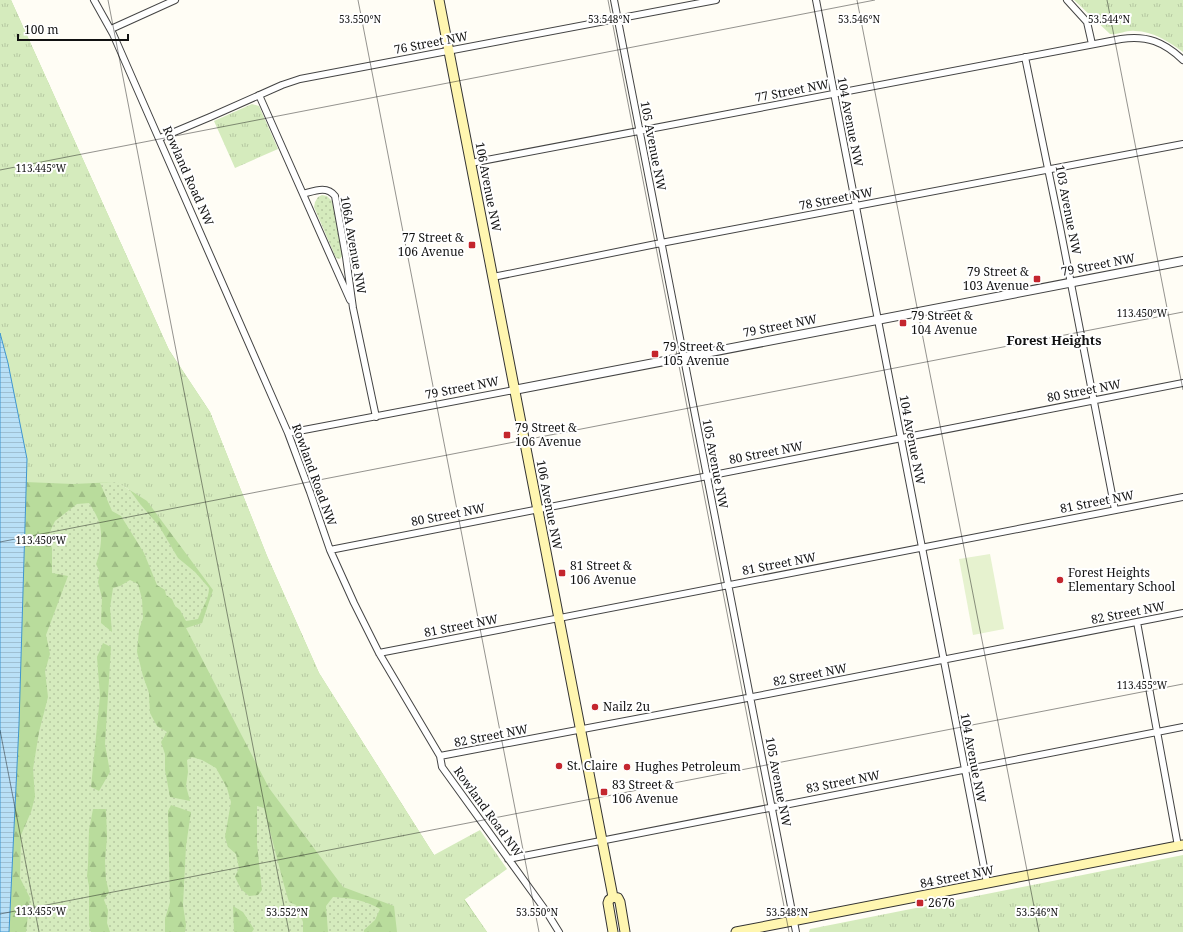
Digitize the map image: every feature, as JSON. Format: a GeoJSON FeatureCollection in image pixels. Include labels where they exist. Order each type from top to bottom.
{"type":"FeatureCollection","features":[{"type":"Feature","properties":{"kind":"main road","name":"106 Avenue NW"},"geometry":{"type":"LineString","coordinates":[[439,0],[613,897]]}},
{"type":"Feature","properties":{"kind":"main road","name":"84 Street NW"},"geometry":{"type":"LineString","coordinates":[[736,932],[1181,846]]}},
{"type":"Feature","properties":{"kind":"main road","name":"106 Avenue NW"},"geometry":{"type":"LineString","coordinates":[[613,897],[608,903],[613,932]]}},
{"type":"Feature","properties":{"kind":"main road","name":"106 Avenue NW"},"geometry":{"type":"LineString","coordinates":[[613,897],[618,898],[620,902],[625,932]]}},
{"type":"Feature","properties":{"kind":"street","name":"Rowland Road NW"},"geometry":{"type":"LineString","coordinates":[[94,0],[111,29],[160,138],[288,433],[330,550],[379,653],[440,756],[442,767],[546,911],[559,932]]}},
{"type":"Feature","properties":{"kind":"street"},"geometry":{"type":"LineString","coordinates":[[111,29],[175,0]]}},
{"type":"Feature","properties":{"kind":"street","name":"105 Avenue NW"},"geometry":{"type":"LineString","coordinates":[[614,0],[796,932]]}},
{"type":"Feature","properties":{"kind":"street","name":"76 Street NW"},"geometry":{"type":"LineString","coordinates":[[160,138],[282,85],[300,79],[716,0]]}},
{"type":"Feature","properties":{"kind":"street","name":"104 Avenue NW"},"geometry":{"type":"LineString","coordinates":[[816,0],[987,883]]}},
{"type":"Feature","properties":{"kind":"street"},"geometry":{"type":"LineString","coordinates":[[1067,0],[1087,22],[1092,44]]}},
{"type":"Feature","properties":{"kind":"street","name":"77 Street NW"},"geometry":{"type":"LineString","coordinates":[[471,163],[1092,44],[1137,37],[1150,39],[1163,44],[1183,60]]}},
{"type":"Feature","properties":{"kind":"street","name":"103 Avenue NW"},"geometry":{"type":"LineString","coordinates":[[1026,57],[1115,510]]}},
{"type":"Feature","properties":{"kind":"street","name":"106A Avenue NW"},"geometry":{"type":"LineString","coordinates":[[259,95],[353,308]]}},
{"type":"Feature","properties":{"kind":"street","name":"78 Street NW"},"geometry":{"type":"LineString","coordinates":[[493,277],[661,243],[1183,144]]}},
{"type":"Feature","properties":{"kind":"street","name":"106A Avenue NW"},"geometry":{"type":"LineString","coordinates":[[303,194],[324,189],[330,191],[335,196],[353,308],[376,417]]}},
{"type":"Feature","properties":{"kind":"street","name":"79 Street NW"},"geometry":{"type":"LineString","coordinates":[[288,433],[1183,261]]}},
{"type":"Feature","properties":{"kind":"street","name":"80 Street NW"},"geometry":{"type":"LineString","coordinates":[[330,550],[1183,383]]}},
{"type":"Feature","properties":{"kind":"street","name":"81 Street NW"},"geometry":{"type":"LineString","coordinates":[[379,653],[1183,497]]}},
{"type":"Feature","properties":{"kind":"street","name":"82 Street NW"},"geometry":{"type":"LineString","coordinates":[[440,756],[750,698],[1183,613]]}},
{"type":"Feature","properties":{"kind":"street"},"geometry":{"type":"LineString","coordinates":[[1137,622],[1157,733],[1181,846]]}},
{"type":"Feature","properties":{"kind":"street","name":"83 Street NW"},"geometry":{"type":"LineString","coordinates":[[508,859],[1183,728]]}},
{"type":"Feature","properties":{"kind":"green space"},"geometry":{"type":"Polygon","coordinates":[[[0,0],[11,0],[169,350],[210,412],[267,556],[319,673],[434,855],[487,932],[364,932],[364,930],[375,920],[380,909],[369,903],[333,897],[326,906],[328,932],[303,932],[303,922],[296,905],[289,902],[264,808],[257,806],[257,844],[262,890],[258,895],[249,896],[241,889],[235,877],[239,868],[236,854],[228,847],[225,837],[231,802],[227,788],[216,768],[202,760],[192,757],[187,760],[188,772],[186,786],[190,801],[170,797],[165,770],[165,754],[161,742],[167,732],[157,726],[150,713],[149,693],[137,652],[139,630],[143,618],[142,599],[138,584],[130,580],[113,588],[110,608],[112,632],[101,623],[102,598],[98,582],[100,573],[96,564],[101,534],[99,522],[89,503],[77,504],[55,521],[47,538],[52,548],[52,573],[68,576],[46,635],[50,654],[45,671],[48,697],[39,732],[33,769],[35,797],[31,812],[21,835],[20,878],[30,898],[26,932],[9,932],[19,725],[27,459],[8,363],[0,333],[0,0]],[[117,482],[100,483],[112,511],[121,516],[144,553],[157,585],[165,590],[166,595],[172,599],[175,606],[180,610],[186,621],[198,619],[207,600],[209,588],[195,572],[178,558],[159,526],[129,489],[117,482]]]}},
{"type":"Feature","properties":{"kind":"green space"},"geometry":{"type":"Polygon","coordinates":[[[0,0],[11,0],[169,350],[210,412],[267,556],[319,673],[434,855],[480,830],[507,869],[464,900],[487,932],[397,932],[394,906],[343,887],[269,788],[186,628],[202,623],[213,590],[147,501],[117,482],[73,484],[25,482],[27,459],[8,363],[0,333],[0,0]]]}},
{"type":"Feature","properties":{"kind":"green space"},"geometry":{"type":"Polygon","coordinates":[[[1074,0],[1183,0],[1183,52],[1166,41],[1142,31],[1110,34],[1074,0]]]}},
{"type":"Feature","properties":{"kind":"green space"},"geometry":{"type":"Polygon","coordinates":[[[252,104],[259,106],[278,149],[235,168],[214,121],[252,104]]]}},
{"type":"Feature","properties":{"kind":"green space"},"geometry":{"type":"Polygon","coordinates":[[[322,195],[327,196],[332,201],[342,252],[340,259],[336,258],[314,207],[318,197],[322,195]]]}},
{"type":"Feature","properties":{"kind":"green space"},"geometry":{"type":"Polygon","coordinates":[[[25,482],[73,484],[117,482],[147,501],[213,590],[394,906],[397,932],[9,932],[25,482]]]}},
{"type":"Feature","properties":{"kind":"green space"},"geometry":{"type":"Polygon","coordinates":[[[990,554],[1004,629],[973,635],[959,559],[990,554]]]}},
{"type":"Feature","properties":{"kind":"green space"},"geometry":{"type":"Polygon","coordinates":[[[103,643],[111,647],[105,744],[110,772],[99,791],[91,787],[100,696],[97,657],[103,643]]]}},
{"type":"Feature","properties":{"kind":"green space"},"geometry":{"type":"Polygon","coordinates":[[[171,805],[191,812],[186,846],[183,905],[186,925],[185,932],[165,932],[165,919],[170,902],[168,811],[171,805]]]}},
{"type":"Feature","properties":{"kind":"green space"},"geometry":{"type":"Polygon","coordinates":[[[93,809],[106,809],[107,837],[105,861],[106,880],[109,892],[104,900],[108,910],[107,923],[110,932],[91,932],[89,925],[89,886],[87,876],[89,830],[93,809]]]}},
{"type":"Feature","properties":{"kind":"green space"},"geometry":{"type":"Polygon","coordinates":[[[1183,855],[1183,932],[809,932],[810,929],[1183,855]]]}},
{"type":"Feature","properties":{"kind":"green space"},"geometry":{"type":"Polygon","coordinates":[[[233,906],[243,912],[254,929],[252,932],[234,932],[233,906]]]}},
{"type":"Feature","properties":{"kind":"water"},"geometry":{"type":"Polygon","coordinates":[[[0,333],[8,363],[27,459],[19,725],[9,932],[0,932],[0,333]]]}},
{"type":"Feature","properties":{"kind":"place","name":"77 Street & 106 Avenue"},"geometry":{"type":"Point","coordinates":[472,245]}},
{"type":"Feature","properties":{"kind":"place","name":"79 Street & 103 Avenue"},"geometry":{"type":"Point","coordinates":[1037,279]}},
{"type":"Feature","properties":{"kind":"place","name":"79 Street & 104 Avenue"},"geometry":{"type":"Point","coordinates":[903,323]}},
{"type":"Feature","properties":{"kind":"place","name":"79 Street & 105 Avenue"},"geometry":{"type":"Point","coordinates":[655,354]}},
{"type":"Feature","properties":{"kind":"place","name":"79 Street & 106 Avenue"},"geometry":{"type":"Point","coordinates":[507,435]}},
{"type":"Feature","properties":{"kind":"place","name":"81 Street & 106 Avenue"},"geometry":{"type":"Point","coordinates":[562,573]}},
{"type":"Feature","properties":{"kind":"place","name":"Forest Heights Elementary School"},"geometry":{"type":"Point","coordinates":[1060,580]}},
{"type":"Feature","properties":{"kind":"place","name":"Nailz 2u"},"geometry":{"type":"Point","coordinates":[595,707]}},
{"type":"Feature","properties":{"kind":"place","name":"St. Claire"},"geometry":{"type":"Point","coordinates":[559,766]}},
{"type":"Feature","properties":{"kind":"place","name":"Hughes Petroleum"},"geometry":{"type":"Point","coordinates":[627,767]}},
{"type":"Feature","properties":{"kind":"place","name":"83 Street & 106 Avenue"},"geometry":{"type":"Point","coordinates":[604,792]}},
{"type":"Feature","properties":{"kind":"place","name":"2676"},"geometry":{"type":"Point","coordinates":[920,903]}},
{"type":"Feature","properties":{"kind":"district","name":"Forest Heights"},"geometry":{"type":"Point","coordinates":[1054,340]}}]}
